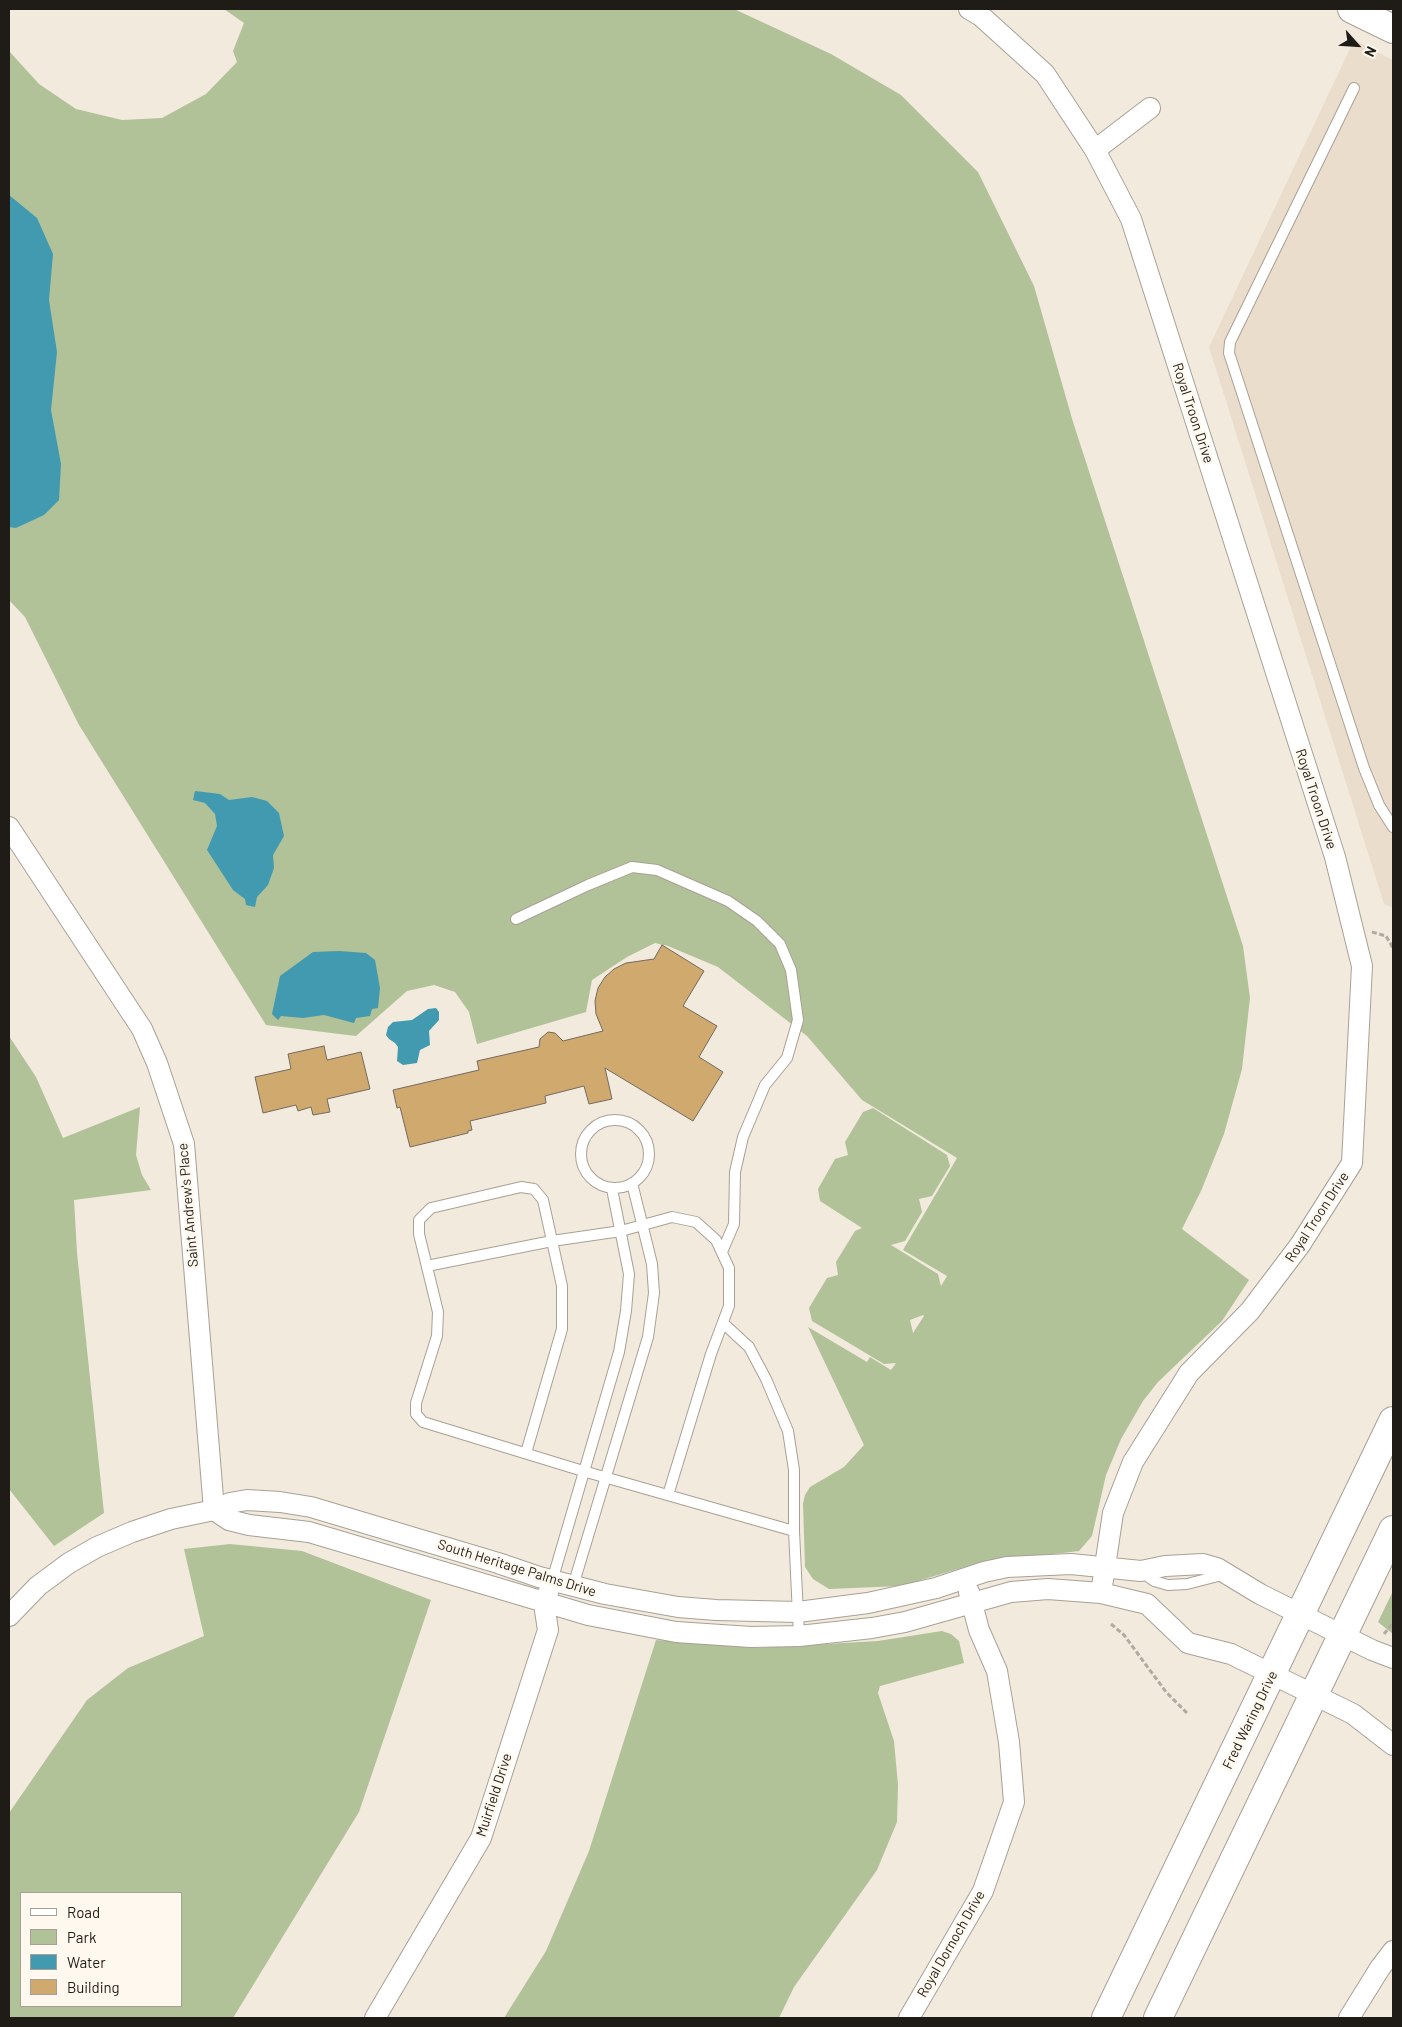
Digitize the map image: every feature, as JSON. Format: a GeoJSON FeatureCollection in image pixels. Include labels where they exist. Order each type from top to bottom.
{"type":"FeatureCollection","features":[{"type":"Feature","properties":{"kind":"main road"},"geometry":{"type":"LineString","coordinates":[[1352,9],[1393,29]]}},
{"type":"Feature","properties":{"kind":"main road","name":"Fred Waring Drive"},"geometry":{"type":"LineString","coordinates":[[1106,2018],[1393,1421]]}},
{"type":"Feature","properties":{"kind":"main road"},"geometry":{"type":"LineString","coordinates":[[1158,2018],[1393,1530]]}},
{"type":"Feature","properties":{"kind":"street","name":"Royal Troon Drive"},"geometry":{"type":"LineString","coordinates":[[969,9],[980,16],[1044,74],[1095,150],[1131,219],[1335,857],[1362,966],[1352,1163],[1300,1245],[1250,1312],[1189,1373],[1132,1462],[1113,1513],[1101,1593]]}},
{"type":"Feature","properties":{"kind":"street"},"geometry":{"type":"LineString","coordinates":[[1095,150],[1150,108]]}},
{"type":"Feature","properties":{"kind":"street","name":"Saint Andrew's Place"},"geometry":{"type":"LineString","coordinates":[[9,827],[142,1028],[157,1063],[184,1144],[214,1510]]}},
{"type":"Feature","properties":{"kind":"street","name":"South Heritage Palms Drive"},"geometry":{"type":"LineString","coordinates":[[9,1616],[38,1586],[69,1563],[98,1547],[170,1520],[247,1500],[280,1502],[311,1507],[552,1581],[678,1607],[798,1612],[906,1596],[999,1568],[1030,1565],[1105,1566],[1150,1585]]}},
{"type":"Feature","properties":{"kind":"street","name":"South Heritage Palms Drive"},"geometry":{"type":"LineString","coordinates":[[214,1510],[229,1520],[249,1525],[308,1532],[552,1606],[607,1620],[676,1632],[751,1637],[799,1636],[872,1628],[938,1614],[1011,1592],[1048,1589],[1101,1593],[1150,1585],[1203,1564],[1228,1574],[1260,1594],[1382,1655],[1393,1658]]}},
{"type":"Feature","properties":{"kind":"street","name":"Royal Dornoch Drive"},"geometry":{"type":"LineString","coordinates":[[909,2018],[983,1891],[1014,1802],[1009,1742],[997,1672],[979,1630],[966,1578]]}},
{"type":"Feature","properties":{"kind":"street"},"geometry":{"type":"LineString","coordinates":[[552,1581],[552,1606]]}},
{"type":"Feature","properties":{"kind":"street"},"geometry":{"type":"LineString","coordinates":[[1150,1585],[1188,1643],[1231,1654],[1353,1714],[1385,1733],[1393,1745]]}},
{"type":"Feature","properties":{"kind":"street"},"geometry":{"type":"LineString","coordinates":[[552,1606],[573,1586]]}},
{"type":"Feature","properties":{"kind":"street","name":"Muirfield Drive"},"geometry":{"type":"LineString","coordinates":[[376,2018],[481,1838],[548,1630],[552,1606]]}},
{"type":"Feature","properties":{"kind":"street"},"geometry":{"type":"LineString","coordinates":[[1349,2018],[1380,1968],[1393,1951]]}},
{"type":"Feature","properties":{"kind":"lane"},"geometry":{"type":"LineString","coordinates":[[1354,88],[1230,342],[1229,353],[1364,768],[1379,805],[1393,827]]}},
{"type":"Feature","properties":{"kind":"lane"},"geometry":{"type":"LineString","coordinates":[[516,919],[588,885],[632,867],[657,870],[728,901],[758,921],[780,944],[791,970],[798,1020],[787,1058],[765,1085],[744,1137],[735,1172],[734,1224],[722,1252]]}},
{"type":"Feature","properties":{"kind":"lane"},"geometry":{"type":"LineString","coordinates":[[623,1121],[633,1125],[642,1133],[647,1143],[649,1155],[641,1176],[632,1184],[612,1189],[590,1179],[584,1170],[581,1148],[585,1138],[601,1123],[623,1121]]}},
{"type":"Feature","properties":{"kind":"lane"},"geometry":{"type":"LineString","coordinates":[[573,1586],[648,1337],[654,1293],[652,1264],[632,1184]]}},
{"type":"Feature","properties":{"kind":"lane"},"geometry":{"type":"LineString","coordinates":[[526,1453],[562,1329],[562,1286],[543,1200],[534,1189],[521,1187],[431,1208],[420,1220],[419,1234],[438,1312],[437,1336],[416,1404],[416,1414],[423,1422],[606,1478],[794,1531]]}},
{"type":"Feature","properties":{"kind":"lane"},"geometry":{"type":"LineString","coordinates":[[552,1581],[620,1352],[626,1311],[628,1274],[612,1189]]}},
{"type":"Feature","properties":{"kind":"lane"},"geometry":{"type":"LineString","coordinates":[[427,1266],[552,1241],[621,1230],[672,1217],[696,1222],[716,1240],[730,1268],[729,1306],[711,1354],[668,1495]]}},
{"type":"Feature","properties":{"kind":"lane"},"geometry":{"type":"LineString","coordinates":[[722,1323],[749,1347],[766,1379],[788,1431],[794,1470],[794,1531],[799,1636]]}},
{"type":"Feature","properties":{"kind":"path"},"geometry":{"type":"LineString","coordinates":[[1382,1635],[1393,1623]]}},
{"type":"Feature","properties":{"kind":"path"},"geometry":{"type":"LineString","coordinates":[[1110,1624],[1124,1635],[1166,1692],[1188,1714]]}},
{"type":"Feature","properties":{"kind":"shaded area"},"geometry":{"type":"Polygon","coordinates":[[[1354,40],[1393,60],[1393,908],[1384,904],[1209,347],[1354,40]]]}},
{"type":"Feature","properties":{"kind":"green space"},"geometry":{"type":"Polygon","coordinates":[[[224,9],[734,9],[831,54],[901,95],[978,172],[1034,286],[1073,422],[1243,946],[1250,998],[1242,1069],[1224,1134],[1201,1191],[1182,1229],[1249,1280],[1222,1321],[1158,1382],[1143,1401],[1121,1439],[1106,1475],[1092,1536],[1079,1551],[978,1563],[901,1586],[829,1589],[813,1579],[805,1567],[803,1504],[805,1495],[810,1487],[844,1467],[864,1445],[808,1327],[867,1362],[870,1357],[891,1370],[896,1363],[884,1364],[812,1321],[809,1308],[827,1278],[838,1275],[836,1262],[855,1231],[862,1228],[820,1201],[818,1189],[835,1159],[848,1155],[845,1142],[863,1112],[873,1108],[947,1155],[950,1166],[932,1196],[919,1199],[922,1212],[905,1241],[891,1245],[938,1274],[941,1286],[947,1276],[903,1250],[957,1158],[862,1100],[807,1036],[718,967],[668,946],[655,943],[627,957],[592,980],[586,1012],[477,1044],[469,1012],[455,992],[434,985],[407,991],[356,1036],[266,1025],[79,725],[25,617],[9,600],[9,51],[39,84],[76,109],[122,120],[162,118],[206,94],[237,62],[233,51],[244,23],[224,9]],[[924,1316],[910,1320],[913,1333],[924,1316]]]}},
{"type":"Feature","properties":{"kind":"green space"},"geometry":{"type":"Polygon","coordinates":[[[9,1036],[36,1077],[63,1138],[140,1107],[136,1155],[142,1175],[151,1190],[74,1200],[77,1253],[104,1513],[54,1546],[9,1489],[9,1036]]]}},
{"type":"Feature","properties":{"kind":"green space"},"geometry":{"type":"Polygon","coordinates":[[[230,1544],[302,1551],[431,1600],[359,1812],[233,2018],[9,2018],[9,1813],[87,1700],[128,1668],[204,1636],[184,1549],[230,1544]]]}},
{"type":"Feature","properties":{"kind":"green space"},"geometry":{"type":"Polygon","coordinates":[[[1393,1591],[1393,1634],[1378,1622],[1393,1591]]]}},
{"type":"Feature","properties":{"kind":"green space"},"geometry":{"type":"Polygon","coordinates":[[[942,1631],[951,1634],[959,1641],[964,1663],[880,1686],[878,1693],[894,1741],[898,1785],[897,1822],[877,1870],[794,1987],[779,2018],[504,2018],[546,1951],[589,1851],[656,1640],[756,1648],[878,1641],[942,1631]]]}},
{"type":"Feature","properties":{"kind":"water"},"geometry":{"type":"Polygon","coordinates":[[[9,195],[37,218],[53,254],[49,300],[57,352],[51,410],[61,464],[59,500],[44,515],[16,528],[9,527],[9,195]]]}},
{"type":"Feature","properties":{"kind":"water"},"geometry":{"type":"Polygon","coordinates":[[[195,791],[220,794],[229,800],[252,797],[267,801],[279,813],[284,836],[273,855],[274,868],[268,885],[257,897],[255,907],[246,905],[245,899],[233,890],[207,850],[217,826],[215,814],[205,803],[193,800],[195,791]]]}},
{"type":"Feature","properties":{"kind":"water"},"geometry":{"type":"Polygon","coordinates":[[[313,952],[366,953],[375,960],[380,988],[378,1008],[372,1009],[370,1016],[356,1018],[354,1023],[324,1015],[303,1018],[281,1016],[278,1020],[272,1014],[280,976],[313,952]]]}},
{"type":"Feature","properties":{"kind":"water"},"geometry":{"type":"Polygon","coordinates":[[[436,1008],[439,1012],[439,1020],[429,1031],[430,1045],[420,1050],[417,1063],[403,1065],[397,1061],[398,1047],[386,1035],[388,1027],[393,1022],[412,1020],[428,1009],[436,1008]]]}},
{"type":"Feature","properties":{"kind":"building"},"geometry":{"type":"Polygon","coordinates":[[[662,945],[704,971],[683,1006],[717,1026],[699,1057],[723,1072],[693,1121],[605,1068],[612,1099],[589,1104],[584,1086],[545,1096],[546,1103],[470,1121],[472,1130],[468,1131],[468,1133],[410,1147],[400,1107],[397,1108],[393,1090],[479,1070],[477,1061],[539,1047],[540,1039],[548,1032],[555,1033],[563,1041],[603,1031],[596,1014],[595,1001],[598,988],[605,977],[614,969],[626,963],[654,959],[662,945]]]}},
{"type":"Feature","properties":{"kind":"building"},"geometry":{"type":"Polygon","coordinates":[[[324,1046],[327,1060],[361,1052],[370,1089],[327,1099],[330,1112],[313,1115],[311,1107],[298,1111],[296,1105],[263,1113],[255,1077],[291,1069],[288,1054],[324,1046]]]}}]}
